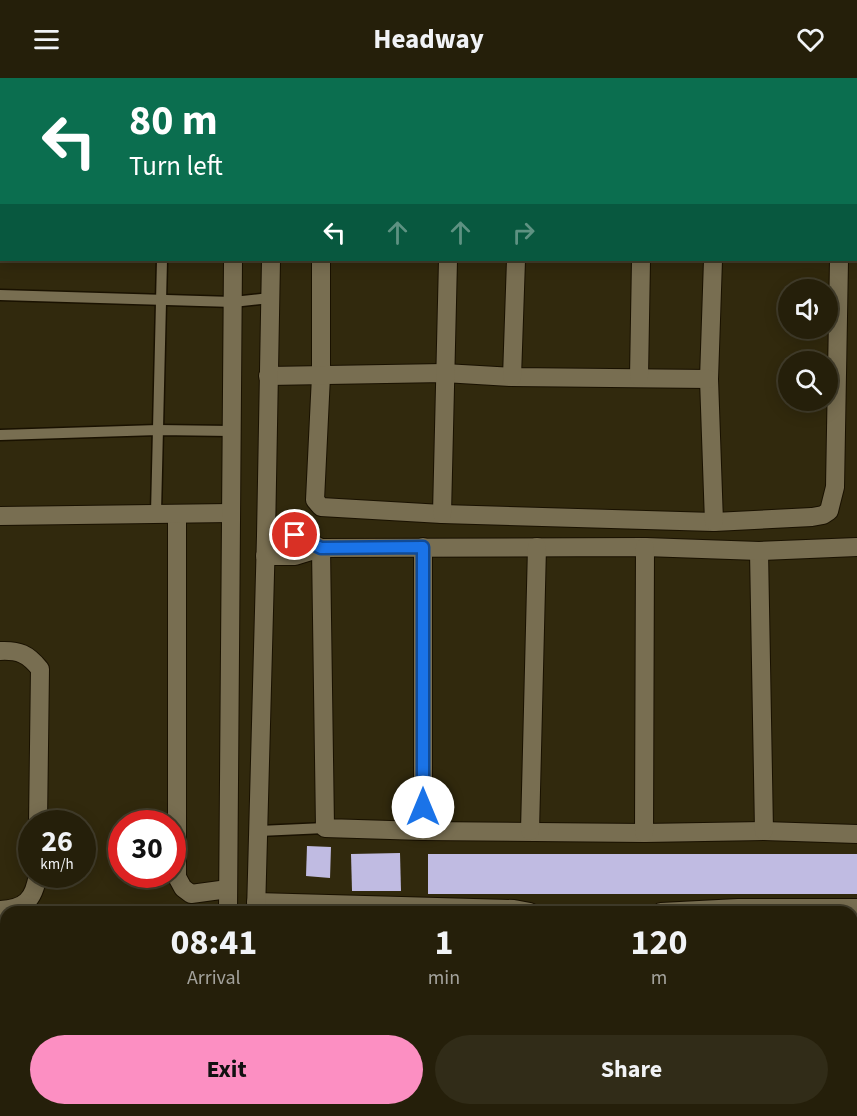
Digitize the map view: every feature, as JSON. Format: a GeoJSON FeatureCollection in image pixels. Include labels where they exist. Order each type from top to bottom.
{"type":"FeatureCollection","features":[{"type":"Feature","properties":{"kind":"street"},"geometry":{"type":"LineString","coordinates":[[228,906],[233,261]]}},
{"type":"Feature","properties":{"kind":"street"},"geometry":{"type":"LineString","coordinates":[[256,906],[271,261]]}},
{"type":"Feature","properties":{"kind":"street"},"geometry":{"type":"LineString","coordinates":[[321,261],[321,376],[315,500],[318,504],[325,508],[442,514],[714,522],[812,517],[829,511],[835,487],[839,261]]}},
{"type":"Feature","properties":{"kind":"street"},"geometry":{"type":"LineString","coordinates":[[442,514],[447,261]]}},
{"type":"Feature","properties":{"kind":"street"},"geometry":{"type":"LineString","coordinates":[[512,377],[516,261]]}},
{"type":"Feature","properties":{"kind":"street"},"geometry":{"type":"LineString","coordinates":[[639,377],[641,261]]}},
{"type":"Feature","properties":{"kind":"street"},"geometry":{"type":"LineString","coordinates":[[713,261],[709,379],[714,522]]}},
{"type":"Feature","properties":{"kind":"street"},"geometry":{"type":"LineString","coordinates":[[268,376],[444,373],[512,377],[709,379]]}},
{"type":"Feature","properties":{"kind":"street"},"geometry":{"type":"LineString","coordinates":[[0,516],[230,513]]}},
{"type":"Feature","properties":{"kind":"street"},"geometry":{"type":"LineString","coordinates":[[177,514],[177,877],[183,888],[191,894],[228,889]]}},
{"type":"Feature","properties":{"kind":"street"},"geometry":{"type":"LineString","coordinates":[[266,536],[295,535],[321,548]]}},
{"type":"Feature","properties":{"kind":"street"},"geometry":{"type":"LineString","coordinates":[[423,547],[423,831]]}},
{"type":"Feature","properties":{"kind":"street"},"geometry":{"type":"LineString","coordinates":[[530,831],[537,547]]}},
{"type":"Feature","properties":{"kind":"street"},"geometry":{"type":"LineString","coordinates":[[265,556],[295,556],[321,548],[645,547],[759,551],[857,547]]}},
{"type":"Feature","properties":{"kind":"street"},"geometry":{"type":"LineString","coordinates":[[644,833],[645,547]]}},
{"type":"Feature","properties":{"kind":"street"},"geometry":{"type":"LineString","coordinates":[[321,548],[325,828],[644,833],[764,831],[857,834]]}},
{"type":"Feature","properties":{"kind":"street"},"geometry":{"type":"LineString","coordinates":[[759,551],[764,831]]}},
{"type":"Feature","properties":{"kind":"street"},"geometry":{"type":"LineString","coordinates":[[0,651],[15,650],[24,653],[40,669],[38,810]]}},
{"type":"Feature","properties":{"kind":"street"},"geometry":{"type":"LineString","coordinates":[[22,906],[30,899],[34,888]]}},
{"type":"Feature","properties":{"kind":"lane"},"geometry":{"type":"LineString","coordinates":[[156,513],[162,261]]}},
{"type":"Feature","properties":{"kind":"lane"},"geometry":{"type":"LineString","coordinates":[[0,295],[233,302],[270,298]]}},
{"type":"Feature","properties":{"kind":"lane"},"geometry":{"type":"LineString","coordinates":[[0,435],[158,430],[231,431]]}},
{"type":"Feature","properties":{"kind":"lane"},"geometry":{"type":"LineString","coordinates":[[259,831],[325,828]]}},
{"type":"Feature","properties":{"kind":"building"},"geometry":{"type":"Polygon","coordinates":[[[307,846],[331,847],[330,878],[306,876],[307,846]]]}},
{"type":"Feature","properties":{"kind":"building"},"geometry":{"type":"Polygon","coordinates":[[[400,853],[401,891],[352,891],[351,854],[400,853]]]}},
{"type":"Feature","properties":{"kind":"building"},"geometry":{"type":"Polygon","coordinates":[[[428,854],[857,854],[857,894],[428,894],[428,854]]]}},
{"type":"Feature","properties":{"kind":"route"},"geometry":{"type":"LineString","coordinates":[[295,535],[321,548],[423,547],[423,807]]}}]}
